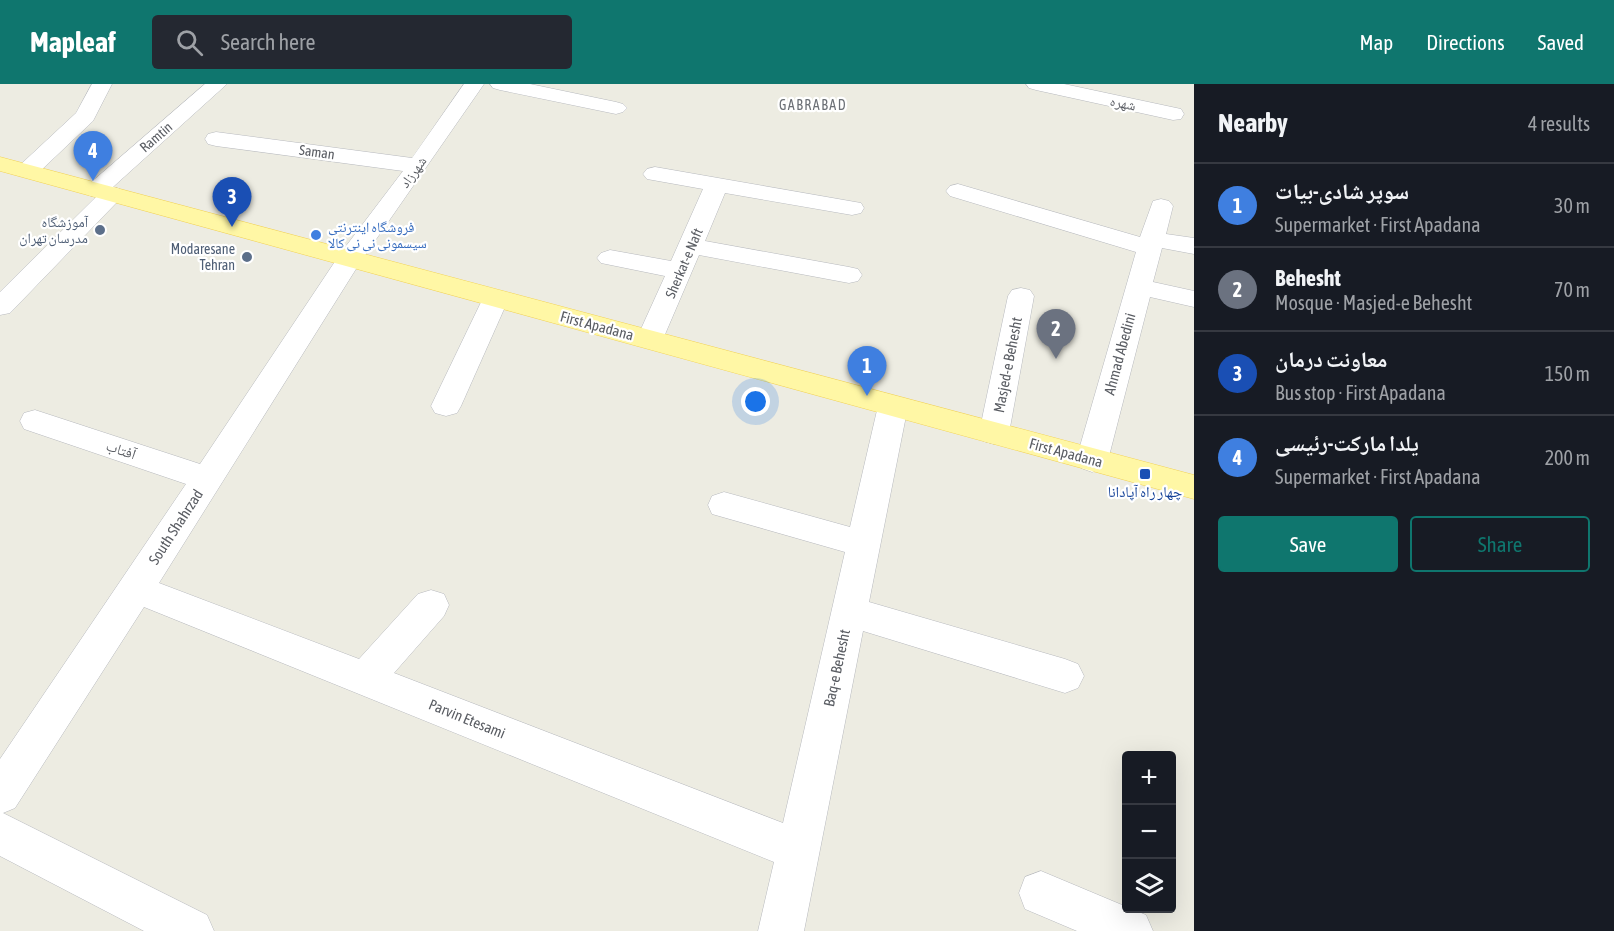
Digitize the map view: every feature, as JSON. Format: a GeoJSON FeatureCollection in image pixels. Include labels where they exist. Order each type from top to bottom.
{"type":"FeatureCollection","features":[{"type":"Feature","properties":{"kind":"main road","name":"First Apadana"},"geometry":{"type":"LineString","coordinates":[[0,164],[1194,488]]}},
{"type":"Feature","properties":{"kind":"street"},"geometry":{"type":"LineString","coordinates":[[27,171],[85,116],[102,84]]}},
{"type":"Feature","properties":{"kind":"street","name":"Ramtin"},"geometry":{"type":"LineString","coordinates":[[0,306],[104,192],[217,84]]}},
{"type":"Feature","properties":{"kind":"street","name":"شهرزاد"},"geometry":{"type":"LineString","coordinates":[[349,259],[418,166],[474,84]]}},
{"type":"Feature","properties":{"kind":"street"},"geometry":{"type":"LineString","coordinates":[[500,84],[616,108]]}},
{"type":"Feature","properties":{"kind":"street","name":"شهره"},"geometry":{"type":"LineString","coordinates":[[1036,84],[1173,114]]}},
{"type":"Feature","properties":{"kind":"street","name":"Saman"},"geometry":{"type":"LineString","coordinates":[[216,139],[418,166]]}},
{"type":"Feature","properties":{"kind":"street"},"geometry":{"type":"LineString","coordinates":[[655,174],[852,208]]}},
{"type":"Feature","properties":{"kind":"street","name":"Sherkat-e Naft"},"geometry":{"type":"LineString","coordinates":[[650,340],[717,185]]}},
{"type":"Feature","properties":{"kind":"street"},"geometry":{"type":"LineString","coordinates":[[958,191],[1150,244],[1194,246]]}},
{"type":"Feature","properties":{"kind":"street","name":"Ahmad Abedini"},"geometry":{"type":"LineString","coordinates":[[1092,460],[1161,206]]}},
{"type":"Feature","properties":{"kind":"street"},"geometry":{"type":"LineString","coordinates":[[691,246],[849,275]]}},
{"type":"Feature","properties":{"kind":"street"},"geometry":{"type":"LineString","coordinates":[[610,258],[681,271]]}},
{"type":"Feature","properties":{"kind":"street","name":"South Shahrzad"},"geometry":{"type":"LineString","coordinates":[[0,794],[208,479],[349,259]]}},
{"type":"Feature","properties":{"kind":"street"},"geometry":{"type":"LineString","coordinates":[[1138,287],[1194,299]]}},
{"type":"Feature","properties":{"kind":"street","name":"Masjed-e Behesht"},"geometry":{"type":"LineString","coordinates":[[994,433],[1021,296]]}},
{"type":"Feature","properties":{"kind":"street"},"geometry":{"type":"LineString","coordinates":[[446,406],[496,298]]}},
{"type":"Feature","properties":{"kind":"street","name":"Baq-e Behesht"},"geometry":{"type":"LineString","coordinates":[[781,931],[893,406]]}},
{"type":"Feature","properties":{"kind":"street","name":"آفتاب"},"geometry":{"type":"LineString","coordinates":[[35,422],[208,479]]}},
{"type":"Feature","properties":{"kind":"street"},"geometry":{"type":"LineString","coordinates":[[724,505],[864,544]]}},
{"type":"Feature","properties":{"kind":"street","name":"Parvin Etesami"},"geometry":{"type":"LineString","coordinates":[[136,589],[798,850]]}},
{"type":"Feature","properties":{"kind":"street"},"geometry":{"type":"LineString","coordinates":[[365,679],[431,605]]}},
{"type":"Feature","properties":{"kind":"street"},"geometry":{"type":"LineString","coordinates":[[849,611],[1065,676]]}},
{"type":"Feature","properties":{"kind":"street"},"geometry":{"type":"LineString","coordinates":[[0,833],[190,931]]}},
{"type":"Feature","properties":{"kind":"street"},"geometry":{"type":"LineString","coordinates":[[1041,893],[1130,931]]}},
{"type":"Feature","properties":{"kind":"place","name":"یلدا مارکت-رئیسی"},"geometry":{"type":"Point","coordinates":[93,181]}},
{"type":"Feature","properties":{"kind":"place","name":"معاونت درمان"},"geometry":{"type":"Point","coordinates":[232,227]}},
{"type":"Feature","properties":{"kind":"place","name":"آموزشگاه مدرسان تهران"},"geometry":{"type":"Point","coordinates":[100,230]}},
{"type":"Feature","properties":{"kind":"place","name":"فروشگاه اینترنتی سیسمونی نی نی کالا"},"geometry":{"type":"Point","coordinates":[316,235]}},
{"type":"Feature","properties":{"kind":"place","name":"Modaresane Tehran"},"geometry":{"type":"Point","coordinates":[247,257]}},
{"type":"Feature","properties":{"kind":"place","name":"Behesht"},"geometry":{"type":"Point","coordinates":[1056,359]}},
{"type":"Feature","properties":{"kind":"place","name":"سوپر شادی-بیات"},"geometry":{"type":"Point","coordinates":[867,396]}},
{"type":"Feature","properties":{"kind":"place","name":"چهار راه آپادانا"},"geometry":{"type":"Point","coordinates":[1145,474]}},
{"type":"Feature","properties":{"kind":"district","name":"GABRABAD"},"geometry":{"type":"Point","coordinates":[813,105]}}]}
